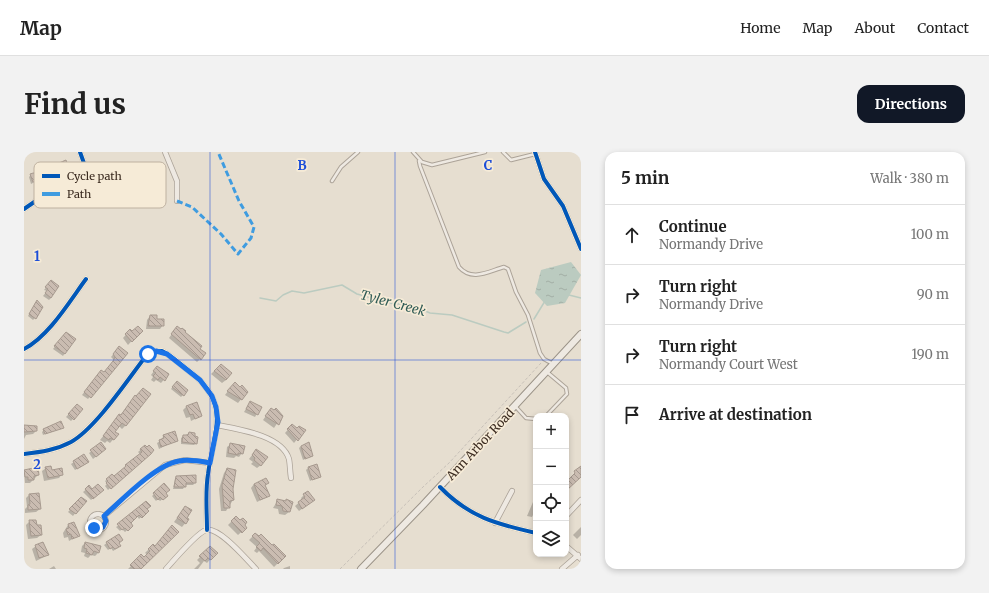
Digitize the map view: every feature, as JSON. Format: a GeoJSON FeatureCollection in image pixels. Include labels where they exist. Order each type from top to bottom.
{"type":"FeatureCollection","features":[{"type":"Feature","properties":{"kind":"main road","name":"Ann Arbor Road"},"geometry":{"type":"LineString","coordinates":[[361,569],[440,487],[581,334]]}},
{"type":"Feature","properties":{"kind":"street"},"geometry":{"type":"LineString","coordinates":[[80,152],[84,162]]}},
{"type":"Feature","properties":{"kind":"street"},"geometry":{"type":"LineString","coordinates":[[165,152],[177,181],[177,201]]}},
{"type":"Feature","properties":{"kind":"street"},"geometry":{"type":"LineString","coordinates":[[535,153],[544,179],[563,206],[581,249]]}},
{"type":"Feature","properties":{"kind":"street"},"geometry":{"type":"LineString","coordinates":[[24,209],[34,202]]}},
{"type":"Feature","properties":{"kind":"street"},"geometry":{"type":"LineString","coordinates":[[24,349],[33,344],[46,332],[86,279]]}},
{"type":"Feature","properties":{"kind":"street"},"geometry":{"type":"LineString","coordinates":[[24,454],[56,449],[77,438],[94,423],[146,356],[156,351],[167,354],[208,388],[216,407],[217,425],[207,483],[207,530]]}},
{"type":"Feature","properties":{"kind":"street"},"geometry":{"type":"LineString","coordinates":[[217,425],[252,432],[271,440],[286,454],[289,459],[290,478]]}},
{"type":"Feature","properties":{"kind":"street"},"geometry":{"type":"LineString","coordinates":[[104,516],[165,465],[185,460],[210,463]]}},
{"type":"Feature","properties":{"kind":"street"},"geometry":{"type":"LineString","coordinates":[[440,487],[467,510],[495,524],[533,532]]}},
{"type":"Feature","properties":{"kind":"street"},"geometry":{"type":"LineString","coordinates":[[495,524],[512,491]]}},
{"type":"Feature","properties":{"kind":"street"},"geometry":{"type":"LineString","coordinates":[[569,513],[581,500]]}},
{"type":"Feature","properties":{"kind":"street"},"geometry":{"type":"LineString","coordinates":[[166,569],[201,532],[207,530],[218,532],[256,569]]}},
{"type":"Feature","properties":{"kind":"street"},"geometry":{"type":"LineString","coordinates":[[562,569],[579,557],[569,549]]}},
{"type":"Feature","properties":{"kind":"lane"},"geometry":{"type":"LineString","coordinates":[[332,181],[341,167],[358,152]]}},
{"type":"Feature","properties":{"kind":"lane"},"geometry":{"type":"LineString","coordinates":[[413,152],[419,161],[459,267],[463,272],[477,275],[504,267],[508,269],[516,292],[528,315],[536,344],[544,359],[553,364]]}},
{"type":"Feature","properties":{"kind":"lane"},"geometry":{"type":"LineString","coordinates":[[419,161],[432,165],[485,152]]}},
{"type":"Feature","properties":{"kind":"lane"},"geometry":{"type":"LineString","coordinates":[[502,152],[511,160],[535,153]]}},
{"type":"Feature","properties":{"kind":"lane"},"geometry":{"type":"LineString","coordinates":[[546,372],[566,388],[567,394],[549,413]]}},
{"type":"Feature","properties":{"kind":"lane"},"geometry":{"type":"LineString","coordinates":[[514,406],[526,418],[533,419]]}},
{"type":"Feature","properties":{"kind":"path"},"geometry":{"type":"LineString","coordinates":[[340,569],[449,463],[544,359]]}},
{"type":"Feature","properties":{"kind":"water"},"geometry":{"type":"Polygon","coordinates":[[[571,262],[581,275],[565,303],[547,306],[535,293],[541,270],[571,262]]]}},
{"type":"Feature","properties":{"kind":"building"},"geometry":{"type":"Polygon","coordinates":[[[34,173],[34,182],[33,182],[30,174],[34,173]]]}},
{"type":"Feature","properties":{"kind":"building"},"geometry":{"type":"Polygon","coordinates":[[[51,280],[59,286],[51,298],[45,293],[48,289],[45,287],[51,280]]]}},
{"type":"Feature","properties":{"kind":"building"},"geometry":{"type":"Polygon","coordinates":[[[37,300],[43,307],[36,319],[29,314],[37,300]]]}},
{"type":"Feature","properties":{"kind":"building"},"geometry":{"type":"Polygon","coordinates":[[[150,315],[157,315],[157,319],[164,319],[164,326],[148,326],[150,315]]]}},
{"type":"Feature","properties":{"kind":"building"},"geometry":{"type":"Polygon","coordinates":[[[138,326],[143,331],[132,342],[125,334],[130,329],[132,331],[138,326]]]}},
{"type":"Feature","properties":{"kind":"building"},"geometry":{"type":"Polygon","coordinates":[[[177,326],[186,331],[185,332],[202,346],[200,349],[206,353],[201,360],[171,334],[177,326]]]}},
{"type":"Feature","properties":{"kind":"building"},"geometry":{"type":"Polygon","coordinates":[[[66,332],[76,339],[65,354],[54,346],[66,332]]]}},
{"type":"Feature","properties":{"kind":"building"},"geometry":{"type":"Polygon","coordinates":[[[119,346],[128,353],[91,398],[84,392],[101,370],[104,372],[113,361],[115,357],[113,354],[119,346]]]}},
{"type":"Feature","properties":{"kind":"building"},"geometry":{"type":"Polygon","coordinates":[[[221,364],[232,373],[226,380],[214,371],[221,364]]]}},
{"type":"Feature","properties":{"kind":"building"},"geometry":{"type":"Polygon","coordinates":[[[157,366],[169,374],[165,381],[160,377],[158,380],[153,376],[156,373],[153,371],[157,366]]]}},
{"type":"Feature","properties":{"kind":"building"},"geometry":{"type":"Polygon","coordinates":[[[177,381],[188,390],[184,396],[172,387],[177,381]]]}},
{"type":"Feature","properties":{"kind":"building"},"geometry":{"type":"Polygon","coordinates":[[[235,382],[240,387],[242,385],[248,392],[242,400],[227,391],[235,382]]]}},
{"type":"Feature","properties":{"kind":"building"},"geometry":{"type":"Polygon","coordinates":[[[143,388],[151,394],[126,426],[122,423],[115,432],[119,434],[114,440],[110,438],[109,440],[103,436],[119,414],[121,415],[135,395],[136,396],[143,388]]]}},
{"type":"Feature","properties":{"kind":"building"},"geometry":{"type":"Polygon","coordinates":[[[250,401],[262,407],[258,415],[246,409],[250,401]]]}},
{"type":"Feature","properties":{"kind":"building"},"geometry":{"type":"Polygon","coordinates":[[[197,402],[202,416],[195,419],[193,414],[190,415],[186,406],[197,402]]]}},
{"type":"Feature","properties":{"kind":"building"},"geometry":{"type":"Polygon","coordinates":[[[77,404],[83,409],[74,420],[68,414],[77,404]]]}},
{"type":"Feature","properties":{"kind":"building"},"geometry":{"type":"Polygon","coordinates":[[[271,408],[274,410],[276,408],[283,416],[279,425],[265,416],[271,408]]]}},
{"type":"Feature","properties":{"kind":"building"},"geometry":{"type":"Polygon","coordinates":[[[61,421],[64,428],[45,434],[43,429],[61,421]]]}},
{"type":"Feature","properties":{"kind":"building"},"geometry":{"type":"Polygon","coordinates":[[[292,424],[297,428],[299,426],[306,430],[298,441],[287,429],[292,424]]]}},
{"type":"Feature","properties":{"kind":"building"},"geometry":{"type":"Polygon","coordinates":[[[24,425],[37,426],[37,431],[24,432],[24,425]]]}},
{"type":"Feature","properties":{"kind":"building"},"geometry":{"type":"Polygon","coordinates":[[[175,431],[178,441],[161,447],[159,440],[164,438],[163,435],[175,431]]]}},
{"type":"Feature","properties":{"kind":"building"},"geometry":{"type":"Polygon","coordinates":[[[189,432],[195,433],[195,436],[198,437],[197,444],[182,442],[183,435],[188,435],[189,432]]]}},
{"type":"Feature","properties":{"kind":"building"},"geometry":{"type":"Polygon","coordinates":[[[101,442],[106,449],[96,457],[90,450],[101,442]]]}},
{"type":"Feature","properties":{"kind":"building"},"geometry":{"type":"Polygon","coordinates":[[[309,442],[313,456],[305,459],[301,446],[309,442]]]}},
{"type":"Feature","properties":{"kind":"building"},"geometry":{"type":"Polygon","coordinates":[[[230,443],[245,446],[243,454],[238,453],[238,455],[228,453],[230,443]]]}},
{"type":"Feature","properties":{"kind":"building"},"geometry":{"type":"Polygon","coordinates":[[[145,445],[147,447],[149,445],[154,450],[111,489],[106,483],[108,481],[106,479],[112,474],[114,476],[126,466],[125,465],[142,452],[140,449],[145,445]]]}},
{"type":"Feature","properties":{"kind":"building"},"geometry":{"type":"Polygon","coordinates":[[[256,449],[268,457],[261,466],[254,460],[255,458],[252,455],[256,449]]]}},
{"type":"Feature","properties":{"kind":"building"},"geometry":{"type":"Polygon","coordinates":[[[84,454],[89,462],[77,469],[73,461],[84,454]]]}},
{"type":"Feature","properties":{"kind":"building"},"geometry":{"type":"Polygon","coordinates":[[[317,464],[321,477],[312,480],[308,467],[317,464]]]}},
{"type":"Feature","properties":{"kind":"building"},"geometry":{"type":"Polygon","coordinates":[[[51,466],[52,470],[62,468],[63,475],[48,478],[45,467],[51,466]]]}},
{"type":"Feature","properties":{"kind":"building"},"geometry":{"type":"Polygon","coordinates":[[[581,466],[581,477],[569,488],[569,479],[575,473],[574,471],[581,466]]]}},
{"type":"Feature","properties":{"kind":"building"},"geometry":{"type":"Polygon","coordinates":[[[38,467],[39,475],[34,476],[34,480],[28,480],[28,477],[25,477],[24,470],[38,467]]]}},
{"type":"Feature","properties":{"kind":"building"},"geometry":{"type":"Polygon","coordinates":[[[227,468],[236,470],[233,489],[234,500],[230,501],[230,508],[224,508],[222,485],[227,468]]]}},
{"type":"Feature","properties":{"kind":"building"},"geometry":{"type":"Polygon","coordinates":[[[196,475],[196,483],[186,483],[186,487],[174,487],[176,476],[196,475]]]}},
{"type":"Feature","properties":{"kind":"building"},"geometry":{"type":"Polygon","coordinates":[[[266,478],[269,483],[265,485],[270,496],[260,500],[254,484],[266,478]]]}},
{"type":"Feature","properties":{"kind":"building"},"geometry":{"type":"Polygon","coordinates":[[[164,483],[170,490],[166,493],[168,496],[163,500],[160,497],[158,500],[153,493],[164,483]]]}},
{"type":"Feature","properties":{"kind":"building"},"geometry":{"type":"Polygon","coordinates":[[[98,484],[104,490],[93,499],[85,489],[89,485],[92,489],[98,484]]]}},
{"type":"Feature","properties":{"kind":"building"},"geometry":{"type":"Polygon","coordinates":[[[308,491],[315,500],[302,509],[298,502],[305,497],[303,494],[308,491]]]}},
{"type":"Feature","properties":{"kind":"building"},"geometry":{"type":"Polygon","coordinates":[[[39,493],[41,509],[28,510],[28,505],[30,504],[29,494],[39,493]]]}},
{"type":"Feature","properties":{"kind":"building"},"geometry":{"type":"Polygon","coordinates":[[[81,497],[87,501],[76,514],[69,509],[81,497]]]}},
{"type":"Feature","properties":{"kind":"building"},"geometry":{"type":"Polygon","coordinates":[[[277,499],[286,501],[286,499],[293,502],[290,512],[283,511],[282,506],[276,505],[277,499]]]}},
{"type":"Feature","properties":{"kind":"building"},"geometry":{"type":"Polygon","coordinates":[[[146,501],[151,506],[147,509],[149,511],[142,518],[139,515],[131,523],[133,526],[128,531],[125,528],[122,530],[117,524],[146,501]]]}},
{"type":"Feature","properties":{"kind":"building"},"geometry":{"type":"Polygon","coordinates":[[[185,506],[192,510],[187,518],[189,519],[186,524],[177,518],[185,506]]]}},
{"type":"Feature","properties":{"kind":"building"},"geometry":{"type":"Polygon","coordinates":[[[236,516],[240,520],[243,518],[247,522],[245,525],[247,528],[242,533],[231,521],[236,516]]]}},
{"type":"Feature","properties":{"kind":"building"},"geometry":{"type":"Polygon","coordinates":[[[29,520],[36,520],[37,525],[41,525],[42,535],[31,536],[29,520]]]}},
{"type":"Feature","properties":{"kind":"building"},"geometry":{"type":"Polygon","coordinates":[[[74,522],[80,536],[72,539],[71,534],[68,535],[66,529],[69,528],[68,524],[74,522]]]}},
{"type":"Feature","properties":{"kind":"building"},"geometry":{"type":"Polygon","coordinates":[[[172,525],[179,532],[141,569],[134,569],[130,565],[141,554],[144,557],[150,551],[148,549],[153,544],[155,546],[172,525]]]}},
{"type":"Feature","properties":{"kind":"building"},"geometry":{"type":"Polygon","coordinates":[[[255,533],[259,536],[261,534],[286,556],[278,564],[263,548],[261,551],[256,547],[260,543],[252,536],[255,533]]]}},
{"type":"Feature","properties":{"kind":"building"},"geometry":{"type":"Polygon","coordinates":[[[119,534],[123,540],[119,543],[121,546],[115,549],[113,547],[110,549],[106,542],[119,534]]]}},
{"type":"Feature","properties":{"kind":"building"},"geometry":{"type":"Polygon","coordinates":[[[43,542],[49,555],[39,558],[35,545],[43,542]]]}},
{"type":"Feature","properties":{"kind":"building"},"geometry":{"type":"Polygon","coordinates":[[[85,542],[101,546],[99,553],[94,551],[92,555],[86,553],[87,549],[84,548],[85,542]]]}},
{"type":"Feature","properties":{"kind":"building"},"geometry":{"type":"Polygon","coordinates":[[[210,546],[218,553],[211,560],[208,558],[205,561],[199,556],[210,546]]]}},
{"type":"Feature","properties":{"kind":"waterway","name":"Tyler Creek"},"geometry":{"type":"LineString","coordinates":[[260,298],[276,301],[283,295],[292,291],[304,293],[342,285],[357,294],[394,304],[409,304],[430,313],[452,315],[508,333],[526,322]]}},
{"type":"Feature","properties":{"kind":"waterway","name":"Tyler Creek"},"geometry":{"type":"LineString","coordinates":[[569,295],[581,298]]}},
{"type":"Feature","properties":{"kind":"waterway","name":"Tyler Creek"},"geometry":{"type":"LineString","coordinates":[[534,319],[545,301]]}},
{"type":"Feature","properties":{"kind":"marked path"},"geometry":{"type":"LineString","coordinates":[[177,201],[192,207],[221,234],[238,254],[251,238],[254,227],[239,201],[218,152]]}},
{"type":"Feature","properties":{"kind":"cycle path"},"geometry":{"type":"LineString","coordinates":[[80,152],[84,162]]}},
{"type":"Feature","properties":{"kind":"cycle path"},"geometry":{"type":"LineString","coordinates":[[535,152],[544,179],[563,206],[581,249]]}},
{"type":"Feature","properties":{"kind":"cycle path"},"geometry":{"type":"LineString","coordinates":[[24,209],[34,202]]}},
{"type":"Feature","properties":{"kind":"cycle path"},"geometry":{"type":"LineString","coordinates":[[24,349],[42,336],[50,327],[66,308],[86,279]]}},
{"type":"Feature","properties":{"kind":"cycle path"},"geometry":{"type":"LineString","coordinates":[[24,454],[54,449],[71,442],[81,435],[101,415],[146,356],[151,352],[162,351],[169,355],[202,383],[211,395],[215,406],[217,418],[216,430],[208,474],[206,502],[207,530]]}},
{"type":"Feature","properties":{"kind":"cycle path"},"geometry":{"type":"LineString","coordinates":[[440,487],[462,506],[484,518],[533,532]]}},
{"type":"Feature","properties":{"kind":"route"},"geometry":{"type":"LineString","coordinates":[[94,528],[101,529],[106,523],[104,516],[165,465],[180,460],[195,460],[210,463],[218,422],[216,407],[208,388],[200,380],[162,351],[151,352],[148,354]]}}]}
